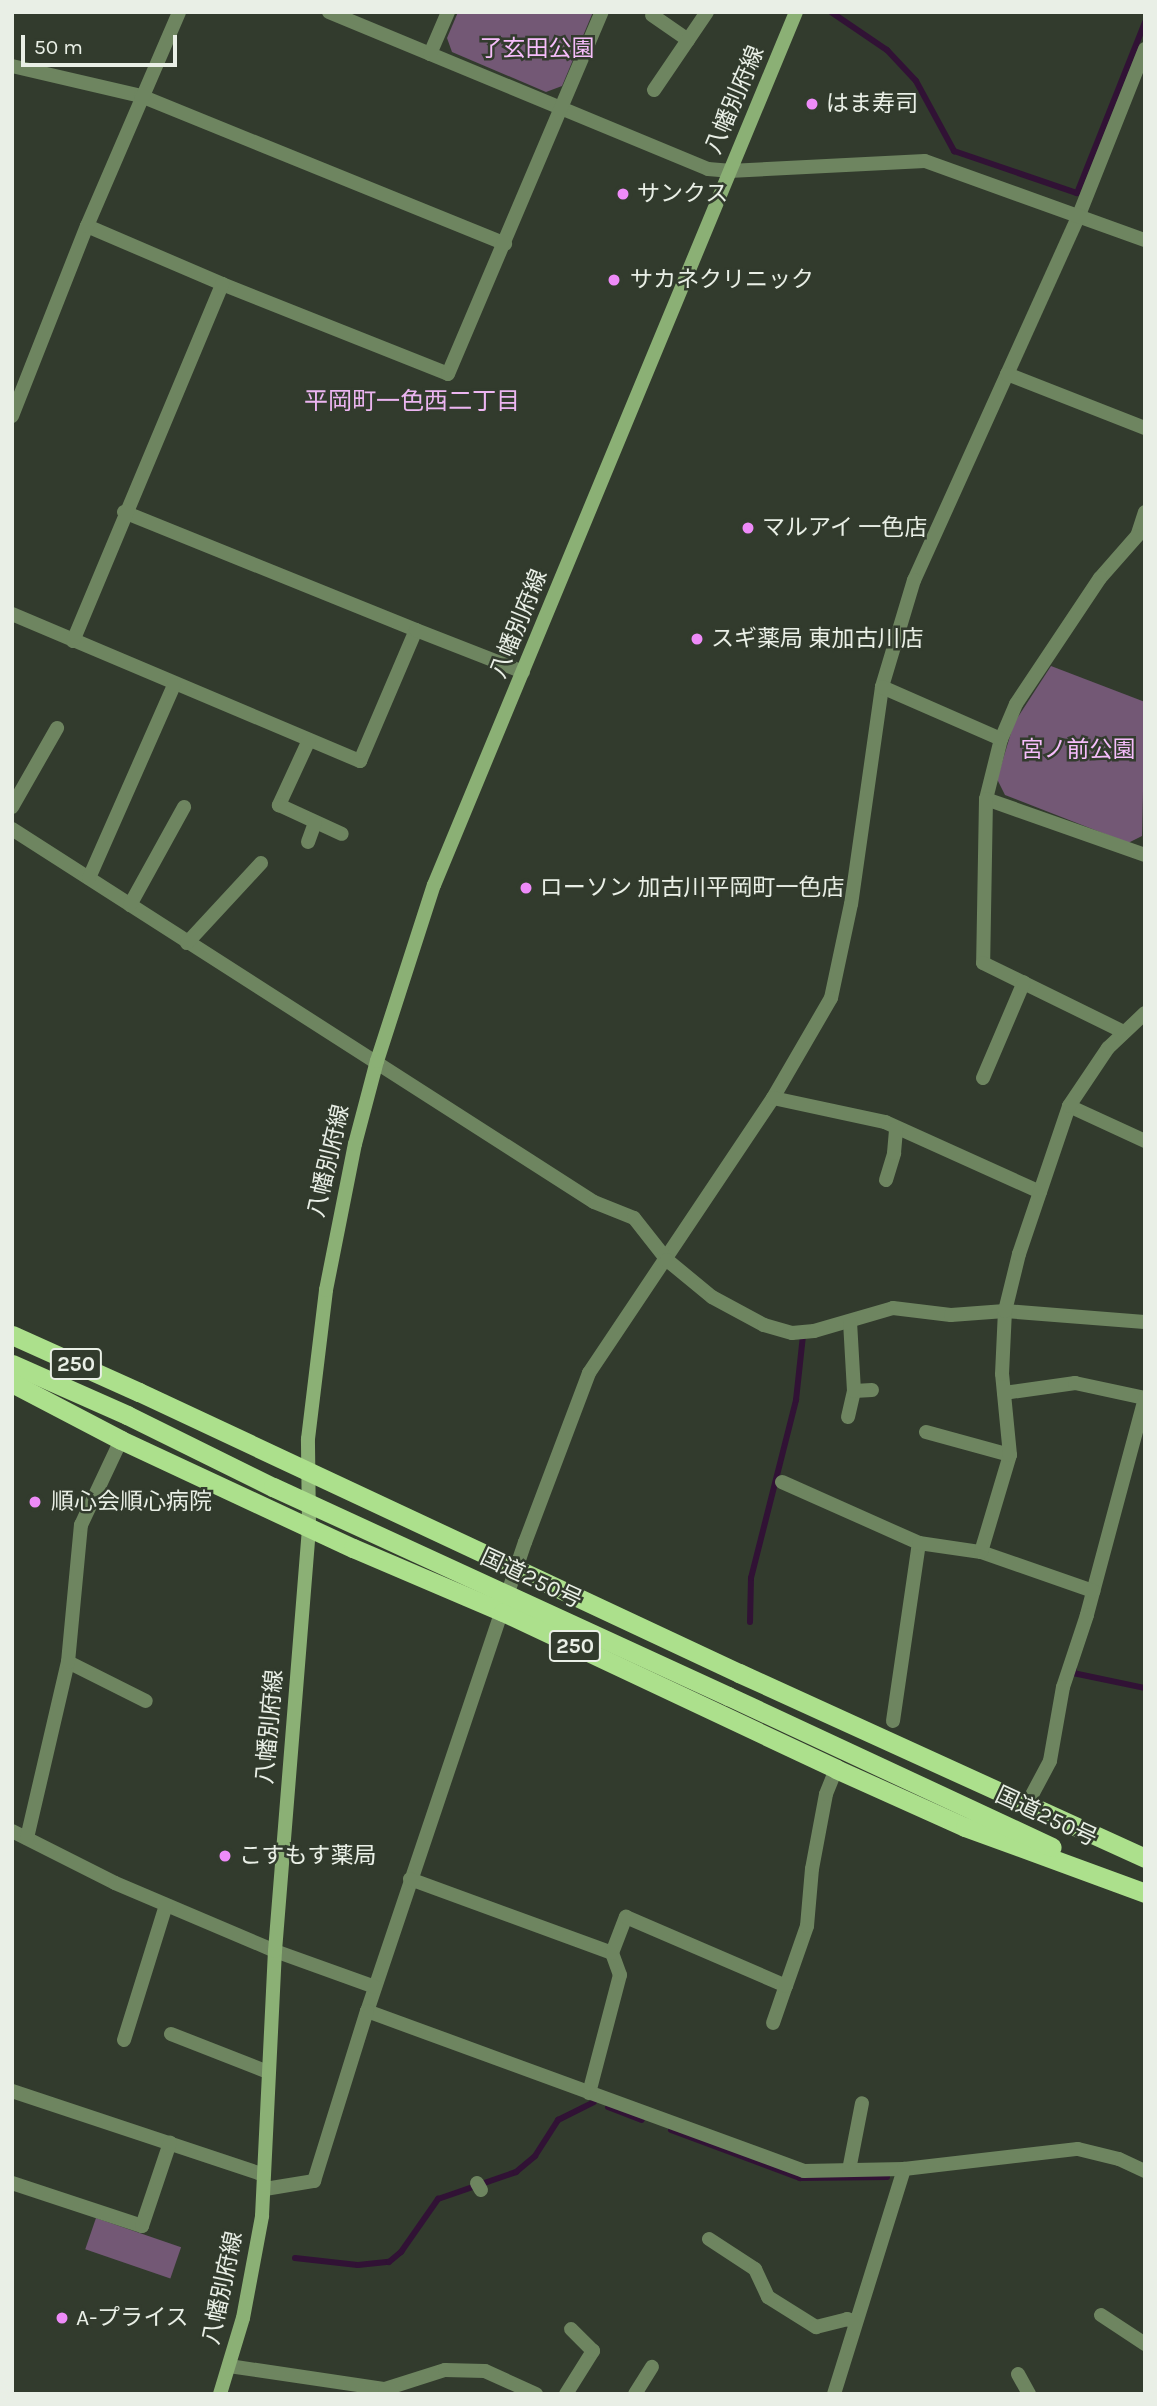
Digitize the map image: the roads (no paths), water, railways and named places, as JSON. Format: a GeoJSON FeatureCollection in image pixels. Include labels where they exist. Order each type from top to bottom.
{"type":"FeatureCollection","features":[{"type":"Feature","properties":{"kind":"highway","name":"国道250号"},"geometry":{"type":"LineString","coordinates":[[12,1335],[739,1673],[1145,1858]]}},
{"type":"Feature","properties":{"kind":"highway","name":"国道250号"},"geometry":{"type":"LineString","coordinates":[[12,1364],[127,1415],[273,1487],[1145,1891]]}},
{"type":"Feature","properties":{"kind":"highway","name":"250"},"geometry":{"type":"LineString","coordinates":[[12,1383],[121,1440],[309,1527],[503,1612],[965,1827],[1145,1891]]}},
{"type":"Feature","properties":{"kind":"main road","name":"八幡別府線"},"geometry":{"type":"LineString","coordinates":[[220,2394],[243,2318],[265,2189],[262,2174],[275,1951],[309,1527],[308,1439],[326,1290],[355,1144],[377,1061],[434,885],[796,12]]}},
{"type":"Feature","properties":{"kind":"street"},"geometry":{"type":"LineString","coordinates":[[12,416],[87,226],[179,12]]}},
{"type":"Feature","properties":{"kind":"street"},"geometry":{"type":"LineString","coordinates":[[329,12],[708,169],[729,171],[925,161],[1145,240]]}},
{"type":"Feature","properties":{"kind":"street"},"geometry":{"type":"LineString","coordinates":[[430,54],[448,12]]}},
{"type":"Feature","properties":{"kind":"street"},"geometry":{"type":"LineString","coordinates":[[87,226],[222,284],[448,374],[602,12]]}},
{"type":"Feature","properties":{"kind":"street"},"geometry":{"type":"LineString","coordinates":[[654,90],[706,12]]}},
{"type":"Feature","properties":{"kind":"street"},"geometry":{"type":"LineString","coordinates":[[652,15],[688,40]]}},
{"type":"Feature","properties":{"kind":"street"},"geometry":{"type":"LineString","coordinates":[[265,2189],[314,2180],[410,1879],[525,1542],[589,1373],[773,1098],[831,998],[850,904],[882,687],[914,580],[1079,215],[1145,49]]}},
{"type":"Feature","properties":{"kind":"street"},"geometry":{"type":"LineString","coordinates":[[12,66],[141,96],[505,244]]}},
{"type":"Feature","properties":{"kind":"street"},"geometry":{"type":"LineString","coordinates":[[73,641],[124,512],[222,284]]}},
{"type":"Feature","properties":{"kind":"street"},"geometry":{"type":"LineString","coordinates":[[1007,374],[1145,428]]}},
{"type":"Feature","properties":{"kind":"street"},"geometry":{"type":"LineString","coordinates":[[124,512],[523,672]]}},
{"type":"Feature","properties":{"kind":"street"},"geometry":{"type":"LineString","coordinates":[[1122,1031],[983,963],[986,799],[1001,738],[1016,704],[1100,578],[1137,536],[1145,512]]}},
{"type":"Feature","properties":{"kind":"street"},"geometry":{"type":"LineString","coordinates":[[12,614],[174,685],[360,761],[416,630]]}},
{"type":"Feature","properties":{"kind":"street"},"geometry":{"type":"LineString","coordinates":[[89,878],[174,685]]}},
{"type":"Feature","properties":{"kind":"street"},"geometry":{"type":"LineString","coordinates":[[882,687],[1001,738]]}},
{"type":"Feature","properties":{"kind":"street"},"geometry":{"type":"LineString","coordinates":[[12,807],[57,729]]}},
{"type":"Feature","properties":{"kind":"street"},"geometry":{"type":"LineString","coordinates":[[309,740],[279,805],[342,834]]}},
{"type":"Feature","properties":{"kind":"street"},"geometry":{"type":"LineString","coordinates":[[986,799],[1145,855]]}},
{"type":"Feature","properties":{"kind":"street"},"geometry":{"type":"LineString","coordinates":[[130,905],[184,807]]}},
{"type":"Feature","properties":{"kind":"street"},"geometry":{"type":"LineString","coordinates":[[307,842],[315,823]]}},
{"type":"Feature","properties":{"kind":"street"},"geometry":{"type":"LineString","coordinates":[[12,829],[594,1202],[634,1218],[667,1260],[712,1297],[764,1325],[792,1333],[850,1322],[893,1308],[951,1315],[1006,1311],[1145,1322]]}},
{"type":"Feature","properties":{"kind":"street"},"geometry":{"type":"LineString","coordinates":[[187,943],[261,863]]}},
{"type":"Feature","properties":{"kind":"street"},"geometry":{"type":"LineString","coordinates":[[983,1078],[1024,982]]}},
{"type":"Feature","properties":{"kind":"street"},"geometry":{"type":"LineString","coordinates":[[981,1552],[1010,1455],[1004,1393],[1006,1311],[1040,1192],[1069,1106],[1122,1031],[1145,1013]]}},
{"type":"Feature","properties":{"kind":"street"},"geometry":{"type":"LineString","coordinates":[[773,1098],[885,1122],[1040,1192]]}},
{"type":"Feature","properties":{"kind":"street"},"geometry":{"type":"LineString","coordinates":[[1069,1106],[1145,1141]]}},
{"type":"Feature","properties":{"kind":"street"},"geometry":{"type":"LineString","coordinates":[[886,1180],[894,1153],[896,1128]]}},
{"type":"Feature","properties":{"kind":"street"},"geometry":{"type":"LineString","coordinates":[[848,1417],[854,1391],[850,1322]]}},
{"type":"Feature","properties":{"kind":"street"},"geometry":{"type":"LineString","coordinates":[[1004,1393],[1075,1383],[1145,1398],[1093,1591],[1063,1687],[1050,1761],[1031,1796]]}},
{"type":"Feature","properties":{"kind":"street"},"geometry":{"type":"LineString","coordinates":[[854,1391],[872,1390]]}},
{"type":"Feature","properties":{"kind":"street"},"geometry":{"type":"LineString","coordinates":[[926,1432],[1010,1455]]}},
{"type":"Feature","properties":{"kind":"street"},"geometry":{"type":"LineString","coordinates":[[27,1838],[68,1662],[81,1525],[121,1440]]}},
{"type":"Feature","properties":{"kind":"street"},"geometry":{"type":"LineString","coordinates":[[782,1482],[919,1543],[981,1552],[1093,1591]]}},
{"type":"Feature","properties":{"kind":"street"},"geometry":{"type":"LineString","coordinates":[[893,1721],[919,1543]]}},
{"type":"Feature","properties":{"kind":"street"},"geometry":{"type":"LineString","coordinates":[[68,1662],[146,1701]]}},
{"type":"Feature","properties":{"kind":"street"},"geometry":{"type":"LineString","coordinates":[[773,2023],[807,1926],[812,1868],[826,1794],[836,1769]]}},
{"type":"Feature","properties":{"kind":"street"},"geometry":{"type":"LineString","coordinates":[[12,1831],[115,1883],[166,1905],[275,1951],[376,1987]]}},
{"type":"Feature","properties":{"kind":"street"},"geometry":{"type":"LineString","coordinates":[[410,1879],[612,1952]]}},
{"type":"Feature","properties":{"kind":"street"},"geometry":{"type":"LineString","coordinates":[[124,2040],[166,1905]]}},
{"type":"Feature","properties":{"kind":"street"},"geometry":{"type":"LineString","coordinates":[[589,2093],[620,1975],[612,1952],[626,1917],[786,1986]]}},
{"type":"Feature","properties":{"kind":"street"},"geometry":{"type":"LineString","coordinates":[[367,2011],[589,2093],[794,2174],[804,2171],[904,2169],[1078,2149],[1119,2159],[1145,2171]]}},
{"type":"Feature","properties":{"kind":"street"},"geometry":{"type":"LineString","coordinates":[[171,2034],[268,2071]]}},
{"type":"Feature","properties":{"kind":"street"},"geometry":{"type":"LineString","coordinates":[[12,2091],[262,2174]]}},
{"type":"Feature","properties":{"kind":"street"},"geometry":{"type":"LineString","coordinates":[[849,2170],[862,2103]]}},
{"type":"Feature","properties":{"kind":"street"},"geometry":{"type":"LineString","coordinates":[[12,2183],[142,2226],[170,2143]]}},
{"type":"Feature","properties":{"kind":"street"},"geometry":{"type":"LineString","coordinates":[[834,2394],[904,2169]]}},
{"type":"Feature","properties":{"kind":"street"},"geometry":{"type":"LineString","coordinates":[[709,2239],[755,2269],[768,2297],[816,2327],[847,2319],[856,2322]]}},
{"type":"Feature","properties":{"kind":"street"},"geometry":{"type":"LineString","coordinates":[[1101,2315],[1145,2343]]}},
{"type":"Feature","properties":{"kind":"street"},"geometry":{"type":"LineString","coordinates":[[566,2394],[593,2351],[570,2329]]}},
{"type":"Feature","properties":{"kind":"street"},"geometry":{"type":"LineString","coordinates":[[229,2366],[385,2389],[445,2370],[485,2371],[536,2394]]}},
{"type":"Feature","properties":{"kind":"street"},"geometry":{"type":"LineString","coordinates":[[635,2394],[652,2367]]}},
{"type":"Feature","properties":{"kind":"street"},"geometry":{"type":"LineString","coordinates":[[1018,2374],[1029,2394]]}},
{"type":"Feature","properties":{"kind":"waterway"},"geometry":{"type":"LineString","coordinates":[[831,12],[887,50],[916,81],[954,151],[1077,193],[1145,22]]}},
{"type":"Feature","properties":{"kind":"waterway"},"geometry":{"type":"LineString","coordinates":[[750,1622],[751,1578],[796,1400],[803,1336]]}},
{"type":"Feature","properties":{"kind":"waterway"},"geometry":{"type":"LineString","coordinates":[[1074,1668],[1073,1673],[1145,1688]]}},
{"type":"Feature","properties":{"kind":"waterway"},"geometry":{"type":"LineString","coordinates":[[295,2258],[358,2265],[389,2262],[401,2252],[438,2199],[516,2172],[535,2156],[558,2120],[594,2102]]}},
{"type":"Feature","properties":{"kind":"waterway"},"geometry":{"type":"LineString","coordinates":[[608,2107],[642,2120]]}},
{"type":"Feature","properties":{"kind":"waterway"},"geometry":{"type":"LineString","coordinates":[[671,2130],[800,2178],[887,2177]]}},
{"type":"Feature","properties":{"kind":"place","name":"はま寿司"},"geometry":{"type":"Point","coordinates":[812,104]}},
{"type":"Feature","properties":{"kind":"place","name":"サンクス"},"geometry":{"type":"Point","coordinates":[623,194]}},
{"type":"Feature","properties":{"kind":"place","name":"サカネクリニック"},"geometry":{"type":"Point","coordinates":[614,280]}},
{"type":"Feature","properties":{"kind":"place","name":"マルアイ 一色店"},"geometry":{"type":"Point","coordinates":[748,528]}},
{"type":"Feature","properties":{"kind":"place","name":"スギ薬局 東加古川店"},"geometry":{"type":"Point","coordinates":[697,639]}},
{"type":"Feature","properties":{"kind":"place","name":"ローソン 加古川平岡町一色店"},"geometry":{"type":"Point","coordinates":[526,888]}},
{"type":"Feature","properties":{"kind":"place","name":"順心会順心病院"},"geometry":{"type":"Point","coordinates":[35,1502]}},
{"type":"Feature","properties":{"kind":"place","name":"こすもす薬局"},"geometry":{"type":"Point","coordinates":[225,1856]}},
{"type":"Feature","properties":{"kind":"place","name":"A-プライス"},"geometry":{"type":"Point","coordinates":[62,2318]}},
{"type":"Feature","properties":{"kind":"district","name":"平岡町一色西二丁目"},"geometry":{"type":"Point","coordinates":[412,402]}},
{"type":"Feature","properties":{"kind":"park label","name":"了玄田公園"},"geometry":{"type":"Point","coordinates":[537,49]}},
{"type":"Feature","properties":{"kind":"park label","name":"宮ノ前公園"},"geometry":{"type":"Point","coordinates":[1078,750]}}]}
